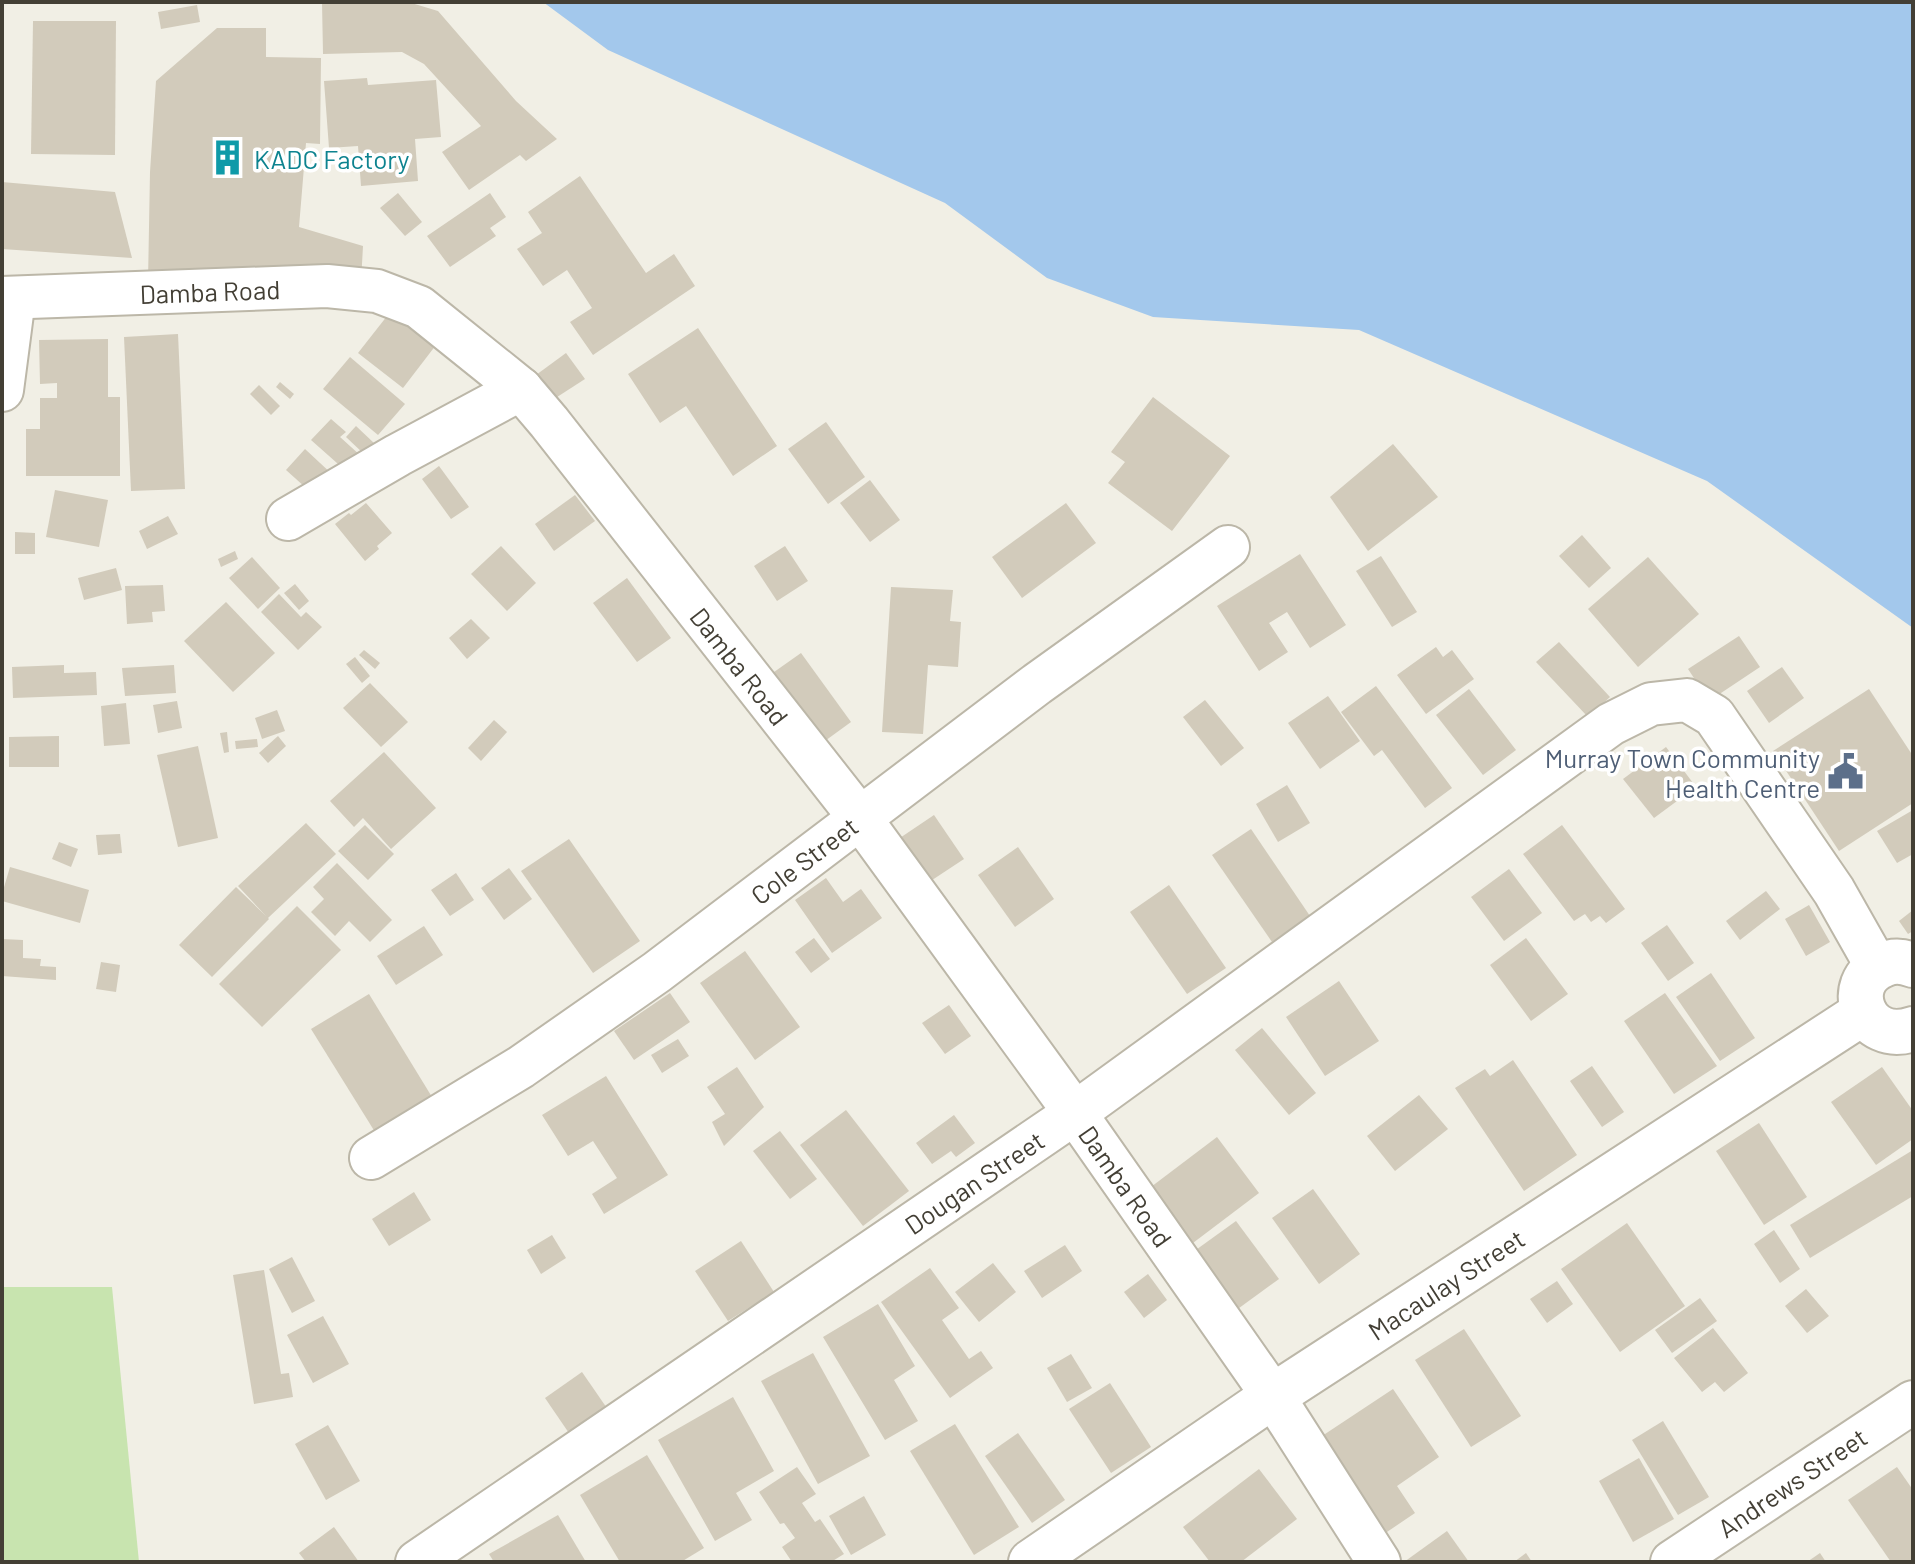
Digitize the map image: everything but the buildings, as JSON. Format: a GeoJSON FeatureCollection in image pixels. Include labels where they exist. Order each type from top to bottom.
{"type":"FeatureCollection","features":[{"type":"Feature","properties":{"kind":"street","name":"Damba Road"},"geometry":{"type":"LineString","coordinates":[[8,298],[327,286],[377,291],[419,307],[521,389],[860,818],[1075,1113],[1273,1396],[1379,1562]]}},
{"type":"Feature","properties":{"kind":"street"},"geometry":{"type":"LineString","coordinates":[[2,390],[8,298]]}},
{"type":"Feature","properties":{"kind":"street"},"geometry":{"type":"LineString","coordinates":[[288,519],[521,389]]}},
{"type":"Feature","properties":{"kind":"street","name":"Cole Street"},"geometry":{"type":"LineString","coordinates":[[371,1158],[521,1067],[657,972],[1037,684],[1228,547]]}},
{"type":"Feature","properties":{"kind":"street","name":"Dougan Street"},"geometry":{"type":"LineString","coordinates":[[417,1562],[1075,1113],[1611,724],[1651,704],[1687,700],[1714,716],[1834,891],[1895,966]]}},
{"type":"Feature","properties":{"kind":"street"},"geometry":{"type":"LineString","coordinates":[[1895,966],[1867,976],[1862,987],[1864,1012],[1873,1024],[1886,1031],[1901,1033],[1913,1029]]}},
{"type":"Feature","properties":{"kind":"street","name":"Macaulay Street"},"geometry":{"type":"LineString","coordinates":[[1031,1562],[1273,1396],[1864,1012]]}},
{"type":"Feature","properties":{"kind":"street","name":"Andrews Street"},"geometry":{"type":"LineString","coordinates":[[1672,1562],[1913,1402]]}},
{"type":"Feature","properties":{"kind":"green space"},"geometry":{"type":"Polygon","coordinates":[[[2,1287],[112,1287],[139,1562],[2,1562],[2,1287]]]}},
{"type":"Feature","properties":{"kind":"water"},"geometry":{"type":"Polygon","coordinates":[[[543,2],[1913,2],[1913,628],[1707,481],[1359,330],[1153,317],[1047,278],[945,203],[608,50],[543,2]]]}},
{"type":"Feature","properties":{"kind":"place","name":"KADC Factory"},"geometry":{"type":"Point","coordinates":[228,158]}},
{"type":"Feature","properties":{"kind":"place","name":"Murray Town Community Health Centre"},"geometry":{"type":"Point","coordinates":[1846,772]}}]}
